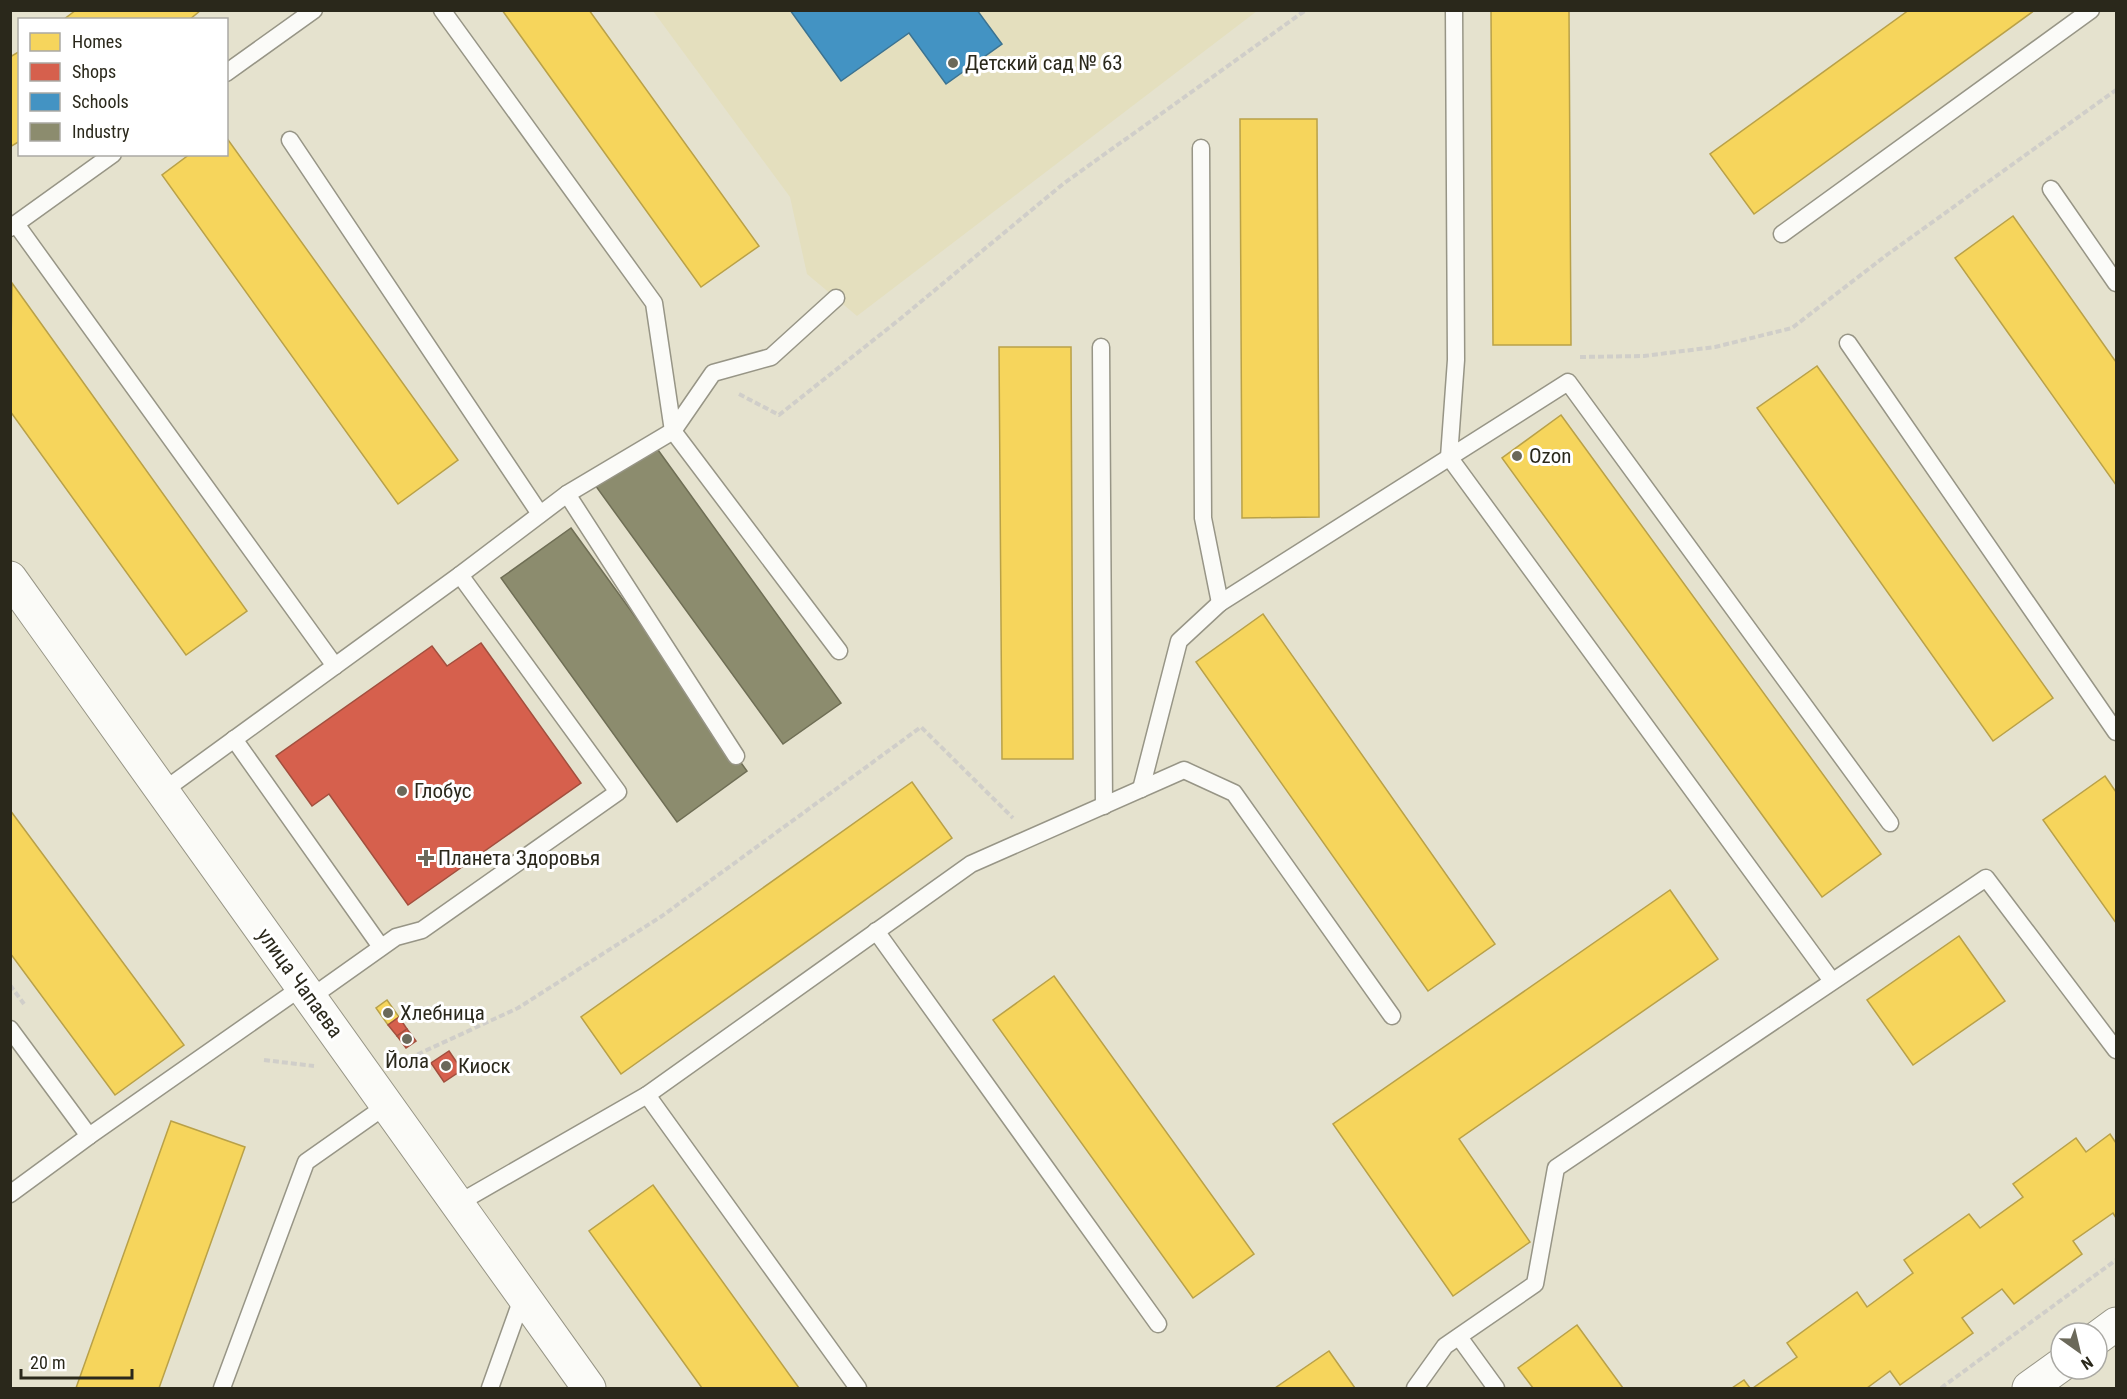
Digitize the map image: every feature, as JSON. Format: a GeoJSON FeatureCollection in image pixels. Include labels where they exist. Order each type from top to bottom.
{"type":"FeatureCollection","features":[{"type":"Feature","properties":{"kind":"street","name":"улица Чапаева"},"geometry":{"type":"LineString","coordinates":[[10,578],[589,1389]]}},
{"type":"Feature","properties":{"kind":"street"},"geometry":{"type":"LineString","coordinates":[[2029,1389],[2049,1374]]}},
{"type":"Feature","properties":{"kind":"lane"},"geometry":{"type":"LineString","coordinates":[[228,72],[314,10]]}},
{"type":"Feature","properties":{"kind":"lane"},"geometry":{"type":"LineString","coordinates":[[442,10],[654,303],[673,431],[839,651]]}},
{"type":"Feature","properties":{"kind":"lane"},"geometry":{"type":"LineString","coordinates":[[1454,10],[1456,360],[1449,457],[1832,981]]}},
{"type":"Feature","properties":{"kind":"lane"},"geometry":{"type":"LineString","coordinates":[[1782,234],[2091,10]]}},
{"type":"Feature","properties":{"kind":"lane"},"geometry":{"type":"LineString","coordinates":[[290,140],[540,514]]}},
{"type":"Feature","properties":{"kind":"lane"},"geometry":{"type":"LineString","coordinates":[[1201,148],[1203,518],[1220,603]]}},
{"type":"Feature","properties":{"kind":"lane"},"geometry":{"type":"LineString","coordinates":[[110,156],[13,226],[335,666]]}},
{"type":"Feature","properties":{"kind":"lane"},"geometry":{"type":"LineString","coordinates":[[2051,189],[2116,284]]}},
{"type":"Feature","properties":{"kind":"lane"},"geometry":{"type":"LineString","coordinates":[[163,791],[567,494],[673,431],[713,373],[771,357],[836,298]]}},
{"type":"Feature","properties":{"kind":"lane"},"geometry":{"type":"LineString","coordinates":[[1848,343],[2116,732]]}},
{"type":"Feature","properties":{"kind":"lane"},"geometry":{"type":"LineString","coordinates":[[1101,347],[1104,806]]}},
{"type":"Feature","properties":{"kind":"lane"},"geometry":{"type":"LineString","coordinates":[[1141,789],[1179,641],[1220,603],[1568,382],[1890,822]]}},
{"type":"Feature","properties":{"kind":"lane"},"geometry":{"type":"LineString","coordinates":[[567,494],[736,756]]}},
{"type":"Feature","properties":{"kind":"lane"},"geometry":{"type":"LineString","coordinates":[[10,1194],[90,1136],[306,993],[396,937],[422,930],[618,792],[460,574]]}},
{"type":"Feature","properties":{"kind":"lane"},"geometry":{"type":"LineString","coordinates":[[234,739],[381,947]]}},
{"type":"Feature","properties":{"kind":"lane"},"geometry":{"type":"LineString","coordinates":[[457,1204],[647,1095],[971,864],[1184,770],[1234,793],[1392,1016]]}},
{"type":"Feature","properties":{"kind":"lane"},"geometry":{"type":"LineString","coordinates":[[1415,1389],[1445,1346],[1535,1284],[1556,1168],[1986,878],[2116,1050]]}},
{"type":"Feature","properties":{"kind":"lane"},"geometry":{"type":"LineString","coordinates":[[876,931],[1158,1324]]}},
{"type":"Feature","properties":{"kind":"lane"},"geometry":{"type":"LineString","coordinates":[[10,1029],[90,1136]]}},
{"type":"Feature","properties":{"kind":"lane"},"geometry":{"type":"LineString","coordinates":[[647,1095],[858,1389]]}},
{"type":"Feature","properties":{"kind":"lane"},"geometry":{"type":"LineString","coordinates":[[222,1389],[306,1162],[387,1105]]}},
{"type":"Feature","properties":{"kind":"lane"},"geometry":{"type":"LineString","coordinates":[[490,1389],[523,1296]]}},
{"type":"Feature","properties":{"kind":"lane"},"geometry":{"type":"LineString","coordinates":[[1459,1337],[1496,1389]]}},
{"type":"Feature","properties":{"kind":"path"},"geometry":{"type":"LineString","coordinates":[[729,389],[779,415],[1062,184],[1306,10]]}},
{"type":"Feature","properties":{"kind":"path"},"geometry":{"type":"LineString","coordinates":[[1568,382],[1580,357],[1644,356],[1680,352],[1715,347],[1792,328],[1888,254],[2116,90]]}},
{"type":"Feature","properties":{"kind":"path"},"geometry":{"type":"LineString","coordinates":[[401,1062],[518,1008],[662,916],[921,727],[1032,837]]}},
{"type":"Feature","properties":{"kind":"path"},"geometry":{"type":"LineString","coordinates":[[264,1060],[315,1066]]}},
{"type":"Feature","properties":{"kind":"path"},"geometry":{"type":"LineString","coordinates":[[1941,1389],[2116,1260]]}},
{"type":"Feature","properties":{"kind":"shaded area"},"geometry":{"type":"Polygon","coordinates":[[[653,11],[1257,11],[857,316],[807,274],[790,197],[653,11]]]}},
{"type":"Feature","properties":{"kind":"building: Homes"},"geometry":{"type":"Polygon","coordinates":[[[76,10],[201,10],[191,18],[66,18],[76,10]]]}},
{"type":"Feature","properties":{"kind":"building: Homes"},"geometry":{"type":"Polygon","coordinates":[[[502,10],[589,10],[759,246],[701,287],[502,10]]]}},
{"type":"Feature","properties":{"kind":"building: Homes"},"geometry":{"type":"Polygon","coordinates":[[[1491,10],[1569,10],[1571,345],[1493,345],[1491,10]]]}},
{"type":"Feature","properties":{"kind":"building: Homes"},"geometry":{"type":"Polygon","coordinates":[[[1909,10],[2035,10],[1754,214],[1710,154],[1909,10]]]}},
{"type":"Feature","properties":{"kind":"building: Homes"},"geometry":{"type":"Polygon","coordinates":[[[18,52],[18,142],[10,147],[10,57],[18,52]]]}},
{"type":"Feature","properties":{"kind":"building: Homes"},"geometry":{"type":"Polygon","coordinates":[[[1240,119],[1317,119],[1319,517],[1242,518],[1240,119]]]}},
{"type":"Feature","properties":{"kind":"building: Homes"},"geometry":{"type":"Polygon","coordinates":[[[228,140],[458,460],[398,504],[162,175],[187,156],[228,156],[228,140]]]}},
{"type":"Feature","properties":{"kind":"building: Homes"},"geometry":{"type":"Polygon","coordinates":[[[2013,216],[2116,362],[2116,485],[1955,258],[2013,216]]]}},
{"type":"Feature","properties":{"kind":"building: Homes"},"geometry":{"type":"Polygon","coordinates":[[[12,283],[247,611],[186,655],[10,411],[12,283]]]}},
{"type":"Feature","properties":{"kind":"building: Homes"},"geometry":{"type":"Polygon","coordinates":[[[999,347],[1071,347],[1073,759],[1002,759],[999,347]]]}},
{"type":"Feature","properties":{"kind":"building: Homes"},"geometry":{"type":"Polygon","coordinates":[[[1817,366],[2053,698],[1993,741],[1757,408],[1817,366]]]}},
{"type":"Feature","properties":{"kind":"building: Homes"},"geometry":{"type":"Polygon","coordinates":[[[1561,415],[1881,854],[1822,897],[1502,458],[1561,415]]]}},
{"type":"Feature","properties":{"kind":"building: Homes"},"geometry":{"type":"Polygon","coordinates":[[[1263,614],[1495,944],[1428,991],[1196,662],[1263,614]]]}},
{"type":"Feature","properties":{"kind":"building: Homes"},"geometry":{"type":"Polygon","coordinates":[[[2105,776],[2116,792],[2116,923],[2043,820],[2105,776]]]}},
{"type":"Feature","properties":{"kind":"building: Homes"},"geometry":{"type":"Polygon","coordinates":[[[912,782],[952,838],[621,1074],[581,1017],[912,782]]]}},
{"type":"Feature","properties":{"kind":"building: Homes"},"geometry":{"type":"Polygon","coordinates":[[[10,810],[184,1045],[115,1095],[10,953],[10,810]]]}},
{"type":"Feature","properties":{"kind":"building: Homes"},"geometry":{"type":"Polygon","coordinates":[[[1670,890],[1718,959],[1459,1139],[1530,1242],[1453,1296],[1333,1124],[1670,890]]]}},
{"type":"Feature","properties":{"kind":"building: Homes"},"geometry":{"type":"Polygon","coordinates":[[[1959,936],[2005,1001],[1913,1065],[1867,1000],[1959,936]]]}},
{"type":"Feature","properties":{"kind":"building: Homes"},"geometry":{"type":"Polygon","coordinates":[[[1054,976],[1254,1254],[1193,1298],[993,1020],[1054,976]]]}},
{"type":"Feature","properties":{"kind":"building: Homes","name":"Хлебница"},"geometry":{"type":"Polygon","coordinates":[[[387,1000],[399,1017],[388,1025],[376,1008],[387,1000]]]}},
{"type":"Feature","properties":{"kind":"building: Homes"},"geometry":{"type":"Polygon","coordinates":[[[171,1121],[245,1147],[159,1388],[76,1388],[171,1121]]]}},
{"type":"Feature","properties":{"kind":"building: Homes"},"geometry":{"type":"Polygon","coordinates":[[[2110,1134],[2116,1143],[2116,1218],[2113,1213],[2073,1241],[2082,1254],[2014,1304],[2002,1289],[1962,1318],[1973,1333],[1900,1385],[1890,1371],[1867,1388],[1753,1388],[1797,1357],[1787,1343],[1857,1292],[1867,1307],[1913,1273],[1904,1260],[1969,1214],[1980,1228],[2023,1197],[2013,1184],[2076,1138],[2086,1152],[2110,1134]]]}},
{"type":"Feature","properties":{"kind":"building: Homes"},"geometry":{"type":"Polygon","coordinates":[[[653,1185],[799,1388],[702,1388],[589,1231],[653,1185]]]}},
{"type":"Feature","properties":{"kind":"building: Homes"},"geometry":{"type":"Polygon","coordinates":[[[1577,1325],[1623,1388],[1533,1388],[1518,1368],[1577,1325]]]}},
{"type":"Feature","properties":{"kind":"building: Homes"},"geometry":{"type":"Polygon","coordinates":[[[1329,1351],[1355,1388],[1275,1388],[1329,1351]]]}},
{"type":"Feature","properties":{"kind":"building: Homes"},"geometry":{"type":"Polygon","coordinates":[[[1744,1380],[1750,1388],[1732,1388],[1744,1380]]]}},
{"type":"Feature","properties":{"kind":"building: Shops"},"geometry":{"type":"Polygon","coordinates":[[[481,643],[581,783],[408,905],[329,794],[312,806],[276,756],[432,646],[447,666],[481,643]]]}},
{"type":"Feature","properties":{"kind":"building: Shops"},"geometry":{"type":"Polygon","coordinates":[[[399,1017],[407,1029],[397,1036],[388,1025],[399,1017]]]}},
{"type":"Feature","properties":{"kind":"building: Shops","name":"Йола"},"geometry":{"type":"Polygon","coordinates":[[[407,1029],[416,1041],[406,1048],[397,1036],[407,1029]]]}},
{"type":"Feature","properties":{"kind":"building: Shops","name":"Киоск"},"geometry":{"type":"Polygon","coordinates":[[[449,1051],[462,1070],[444,1082],[431,1063],[449,1051]]]}},
{"type":"Feature","properties":{"kind":"building: Schools","name":"Детский сад № 63"},"geometry":{"type":"Polygon","coordinates":[[[790,10],[977,10],[1002,44],[946,84],[909,33],[841,81],[790,10]]]}},
{"type":"Feature","properties":{"kind":"building: Industry"},"geometry":{"type":"Polygon","coordinates":[[[653,443],[841,703],[783,744],[595,485],[653,443]]]}},
{"type":"Feature","properties":{"kind":"building: Industry"},"geometry":{"type":"Polygon","coordinates":[[[571,528],[747,771],[677,822],[501,578],[571,528]]]}},
{"type":"Feature","properties":{"kind":"place","name":"Детский сад № 63"},"geometry":{"type":"Point","coordinates":[953,63]}},
{"type":"Feature","properties":{"kind":"place","name":"Ozon"},"geometry":{"type":"Point","coordinates":[1517,456]}},
{"type":"Feature","properties":{"kind":"place","name":"Глобус"},"geometry":{"type":"Point","coordinates":[402,791]}},
{"type":"Feature","properties":{"kind":"place","name":"Планета Здоровья"},"geometry":{"type":"Point","coordinates":[426,858]}},
{"type":"Feature","properties":{"kind":"place","name":"Хлебница"},"geometry":{"type":"Point","coordinates":[388,1013]}},
{"type":"Feature","properties":{"kind":"place","name":"Йола"},"geometry":{"type":"Point","coordinates":[407,1039]}},
{"type":"Feature","properties":{"kind":"place","name":"Киоск"},"geometry":{"type":"Point","coordinates":[446,1066]}}]}
